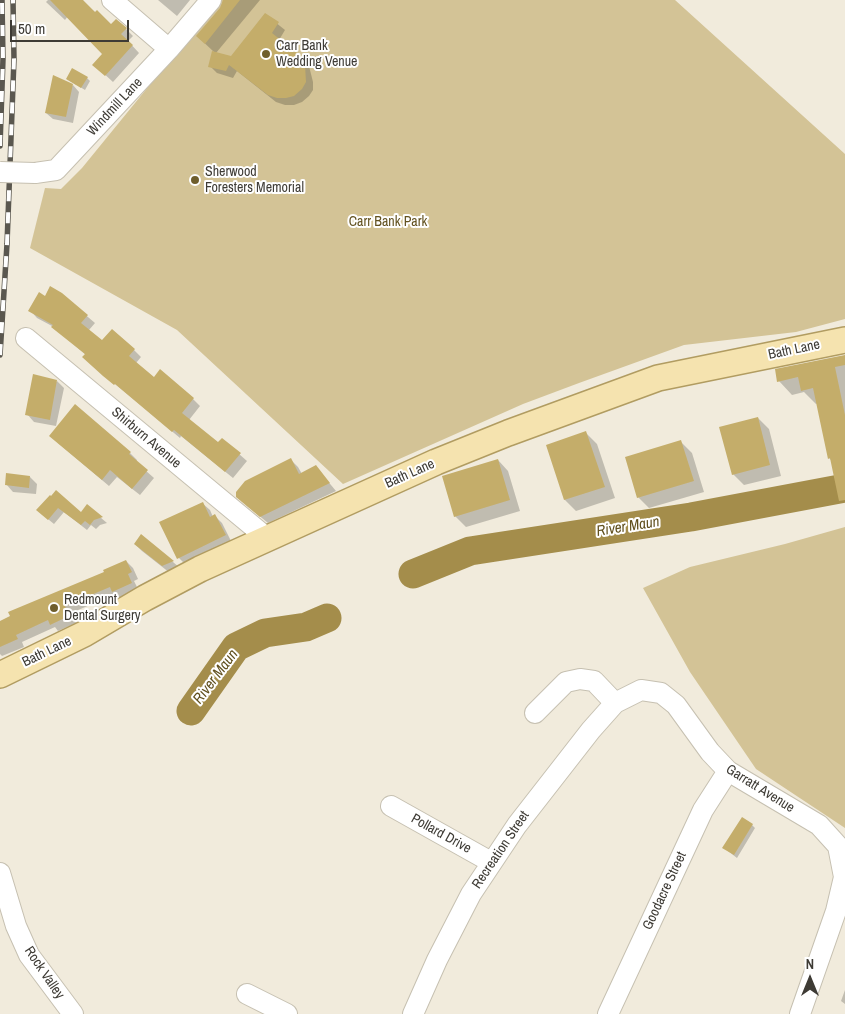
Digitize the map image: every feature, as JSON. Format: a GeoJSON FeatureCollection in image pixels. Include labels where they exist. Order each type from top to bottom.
{"type":"FeatureCollection","features":[{"type":"Feature","properties":{"kind":"main road","name":"Bath Lane"},"geometry":{"type":"LineString","coordinates":[[0,675],[84,634],[145,598],[200,569],[436,462],[508,433],[658,378],[845,340]]}},
{"type":"Feature","properties":{"kind":"street"},"geometry":{"type":"LineString","coordinates":[[112,0],[169,49]]}},
{"type":"Feature","properties":{"kind":"street","name":"Windmill Lane"},"geometry":{"type":"LineString","coordinates":[[0,172],[35,173],[56,170],[169,49],[211,0]]}},
{"type":"Feature","properties":{"kind":"street","name":"Shirburn Avenue"},"geometry":{"type":"LineString","coordinates":[[26,338],[267,538]]}},
{"type":"Feature","properties":{"kind":"street"},"geometry":{"type":"LineString","coordinates":[[535,712],[566,682],[580,680],[594,681],[615,703]]}},
{"type":"Feature","properties":{"kind":"street","name":"Garratt Avenue"},"geometry":{"type":"LineString","coordinates":[[615,703],[641,690],[661,693],[676,705],[710,752],[728,770],[818,824],[838,846],[844,877]]}},
{"type":"Feature","properties":{"kind":"street","name":"Recreation Street"},"geometry":{"type":"LineString","coordinates":[[413,1014],[437,960],[467,902],[491,862],[517,824],[591,730],[615,703]]}},
{"type":"Feature","properties":{"kind":"street","name":"Goodacre Street"},"geometry":{"type":"LineString","coordinates":[[608,1014],[703,810],[728,770]]}},
{"type":"Feature","properties":{"kind":"street","name":"Pollard Drive"},"geometry":{"type":"LineString","coordinates":[[391,806],[491,862]]}},
{"type":"Feature","properties":{"kind":"street","name":"Rock Valley"},"geometry":{"type":"LineString","coordinates":[[0,873],[16,926],[29,955],[73,1014]]}},
{"type":"Feature","properties":{"kind":"street"},"geometry":{"type":"LineString","coordinates":[[800,1014],[836,911],[844,877]]}},
{"type":"Feature","properties":{"kind":"street"},"geometry":{"type":"LineString","coordinates":[[247,994],[287,1014]]}},
{"type":"Feature","properties":{"kind":"green space","name":"Carr Bank Park"},"geometry":{"type":"Polygon","coordinates":[[[219,0],[675,0],[845,154],[845,319],[796,332],[684,345],[523,404],[343,484],[177,330],[30,248],[45,188],[61,189],[82,168],[219,0]]]}},
{"type":"Feature","properties":{"kind":"green space"},"geometry":{"type":"Polygon","coordinates":[[[845,527],[845,828],[756,769],[690,672],[643,588],[690,567],[845,527]]]}},
{"type":"Feature","properties":{"kind":"building"},"geometry":{"type":"Polygon","coordinates":[[[50,0],[83,0],[95,12],[97,10],[111,24],[116,19],[127,28],[121,34],[133,45],[105,76],[92,65],[102,54],[50,0]]]}},
{"type":"Feature","properties":{"kind":"building"},"geometry":{"type":"Polygon","coordinates":[[[223,0],[240,0],[205,44],[196,36],[220,8],[223,0]]]}},
{"type":"Feature","properties":{"kind":"building","name":"Carr Bank Wedding Venue"},"geometry":{"type":"Polygon","coordinates":[[[265,13],[279,22],[272,33],[302,57],[305,65],[306,82],[302,89],[294,96],[277,98],[268,95],[229,65],[226,71],[208,67],[212,51],[231,56],[265,13]]]}},
{"type":"Feature","properties":{"kind":"building"},"geometry":{"type":"Polygon","coordinates":[[[72,68],[88,77],[81,88],[66,79],[72,68]]]}},
{"type":"Feature","properties":{"kind":"building"},"geometry":{"type":"Polygon","coordinates":[[[53,75],[73,84],[66,117],[45,113],[53,75]]]}},
{"type":"Feature","properties":{"kind":"building"},"geometry":{"type":"Polygon","coordinates":[[[50,286],[62,293],[88,315],[81,323],[102,340],[112,329],[135,349],[129,356],[154,377],[160,369],[194,398],[182,413],[218,442],[222,438],[241,453],[225,472],[103,376],[82,357],[85,354],[51,327],[53,325],[28,311],[39,292],[45,296],[50,286]]]}},
{"type":"Feature","properties":{"kind":"building"},"geometry":{"type":"Polygon","coordinates":[[[845,355],[845,365],[835,367],[845,415],[845,500],[839,501],[813,388],[801,391],[798,377],[777,382],[775,369],[845,355]]]}},
{"type":"Feature","properties":{"kind":"building"},"geometry":{"type":"Polygon","coordinates":[[[33,374],[57,380],[50,420],[25,415],[33,374]]]}},
{"type":"Feature","properties":{"kind":"building"},"geometry":{"type":"Polygon","coordinates":[[[75,404],[131,452],[129,454],[148,470],[132,489],[110,470],[102,480],[49,436],[75,404]]]}},
{"type":"Feature","properties":{"kind":"building"},"geometry":{"type":"Polygon","coordinates":[[[758,417],[770,465],[732,475],[719,427],[758,417]]]}},
{"type":"Feature","properties":{"kind":"building"},"geometry":{"type":"Polygon","coordinates":[[[586,431],[605,487],[564,500],[546,445],[586,431]]]}},
{"type":"Feature","properties":{"kind":"building"},"geometry":{"type":"Polygon","coordinates":[[[681,440],[694,481],[637,498],[625,457],[681,440]]]}},
{"type":"Feature","properties":{"kind":"building"},"geometry":{"type":"Polygon","coordinates":[[[291,458],[299,474],[316,465],[330,483],[260,517],[236,497],[236,492],[245,481],[291,458]]]}},
{"type":"Feature","properties":{"kind":"building"},"geometry":{"type":"Polygon","coordinates":[[[498,459],[510,500],[454,517],[442,476],[498,459]]]}},
{"type":"Feature","properties":{"kind":"building"},"geometry":{"type":"Polygon","coordinates":[[[6,473],[30,476],[29,488],[5,485],[6,473]]]}},
{"type":"Feature","properties":{"kind":"building"},"geometry":{"type":"Polygon","coordinates":[[[56,490],[81,512],[87,504],[103,517],[94,520],[90,525],[85,521],[81,525],[58,508],[48,520],[36,510],[56,490]]]}},
{"type":"Feature","properties":{"kind":"building"},"geometry":{"type":"Polygon","coordinates":[[[203,502],[210,517],[215,514],[226,535],[177,559],[159,522],[203,502]]]}},
{"type":"Feature","properties":{"kind":"building"},"geometry":{"type":"Polygon","coordinates":[[[141,534],[174,561],[162,566],[134,544],[141,534]]]}},
{"type":"Feature","properties":{"kind":"building"},"geometry":{"type":"Polygon","coordinates":[[[126,560],[132,572],[128,574],[132,583],[112,592],[110,587],[65,606],[69,616],[50,625],[48,620],[16,635],[18,639],[0,647],[0,621],[10,616],[8,612],[104,572],[103,570],[126,560]]]}},
{"type":"Feature","properties":{"kind":"building"},"geometry":{"type":"Polygon","coordinates":[[[742,817],[753,824],[734,855],[722,848],[742,817]]]}},
{"type":"Feature","properties":{"kind":"waterway","name":"River Maun"},"geometry":{"type":"LineString","coordinates":[[413,574],[470,551],[691,517],[845,488]]}},
{"type":"Feature","properties":{"kind":"waterway","name":"River Maun"},"geometry":{"type":"LineString","coordinates":[[191,711],[236,647],[265,633],[306,627],[327,618]]}},
{"type":"Feature","properties":{"kind":"railway"},"geometry":{"type":"LineString","coordinates":[[0,146],[3,59],[2,0]]}},
{"type":"Feature","properties":{"kind":"railway"},"geometry":{"type":"LineString","coordinates":[[0,355],[7,244],[14,59],[13,0]]}},
{"type":"Feature","properties":{"kind":"place","name":"Carr Bank Wedding Venue"},"geometry":{"type":"Point","coordinates":[266,54]}},
{"type":"Feature","properties":{"kind":"place","name":"Sherwood Foresters Memorial"},"geometry":{"type":"Point","coordinates":[195,180]}},
{"type":"Feature","properties":{"kind":"place","name":"Redmount Dental Surgery"},"geometry":{"type":"Point","coordinates":[54,608]}}]}
